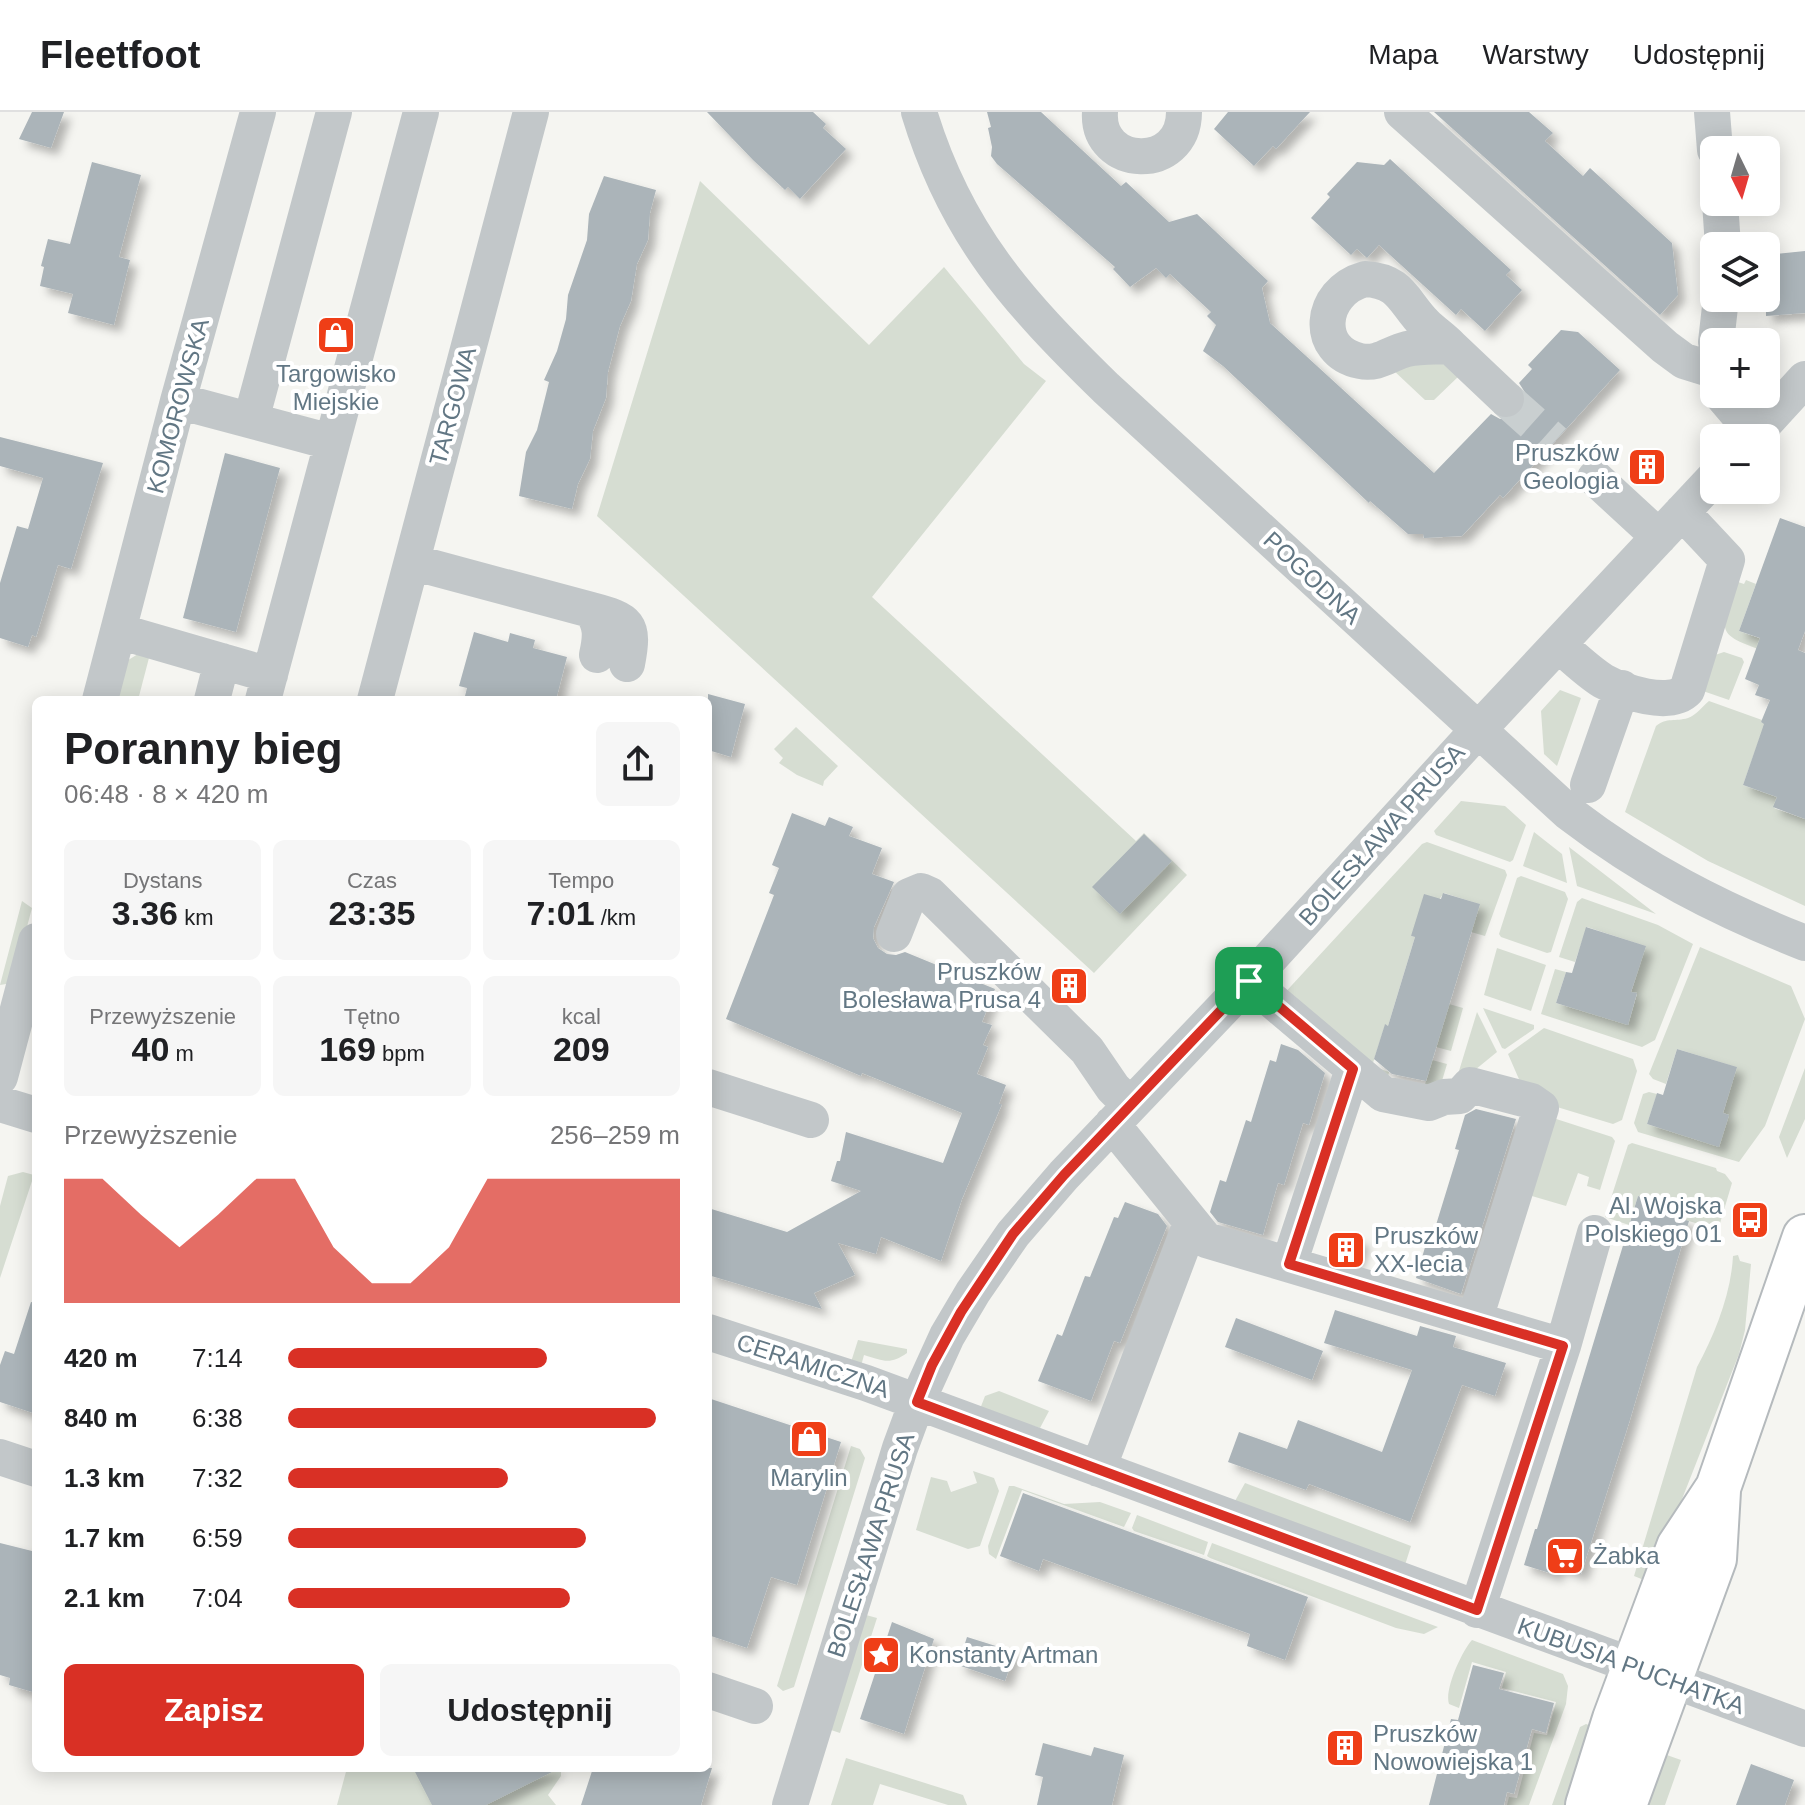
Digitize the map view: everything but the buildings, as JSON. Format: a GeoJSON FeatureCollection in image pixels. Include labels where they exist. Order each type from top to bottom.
{"type":"FeatureCollection","features":[{"type":"Feature","properties":{"kind":"main road"},"geometry":{"type":"LineString","coordinates":[[1588,1805],[1652,1674],[1714,1559],[1718,1488],[1805,1237]]}},
{"type":"Feature","properties":{"kind":"main road"},"geometry":{"type":"LineString","coordinates":[[1624,1805],[1652,1674]]}},
{"type":"Feature","properties":{"kind":"street","name":"KOMOROWSKA"},"geometry":{"type":"LineString","coordinates":[[101,696],[258,112]]}},
{"type":"Feature","properties":{"kind":"street"},"geometry":{"type":"LineString","coordinates":[[240,417],[334,112]]}},
{"type":"Feature","properties":{"kind":"street"},"geometry":{"type":"LineString","coordinates":[[118,631],[222,661],[267,688],[421,112]]}},
{"type":"Feature","properties":{"kind":"street","name":"TARGOWA"},"geometry":{"type":"LineString","coordinates":[[376,696],[531,112]]}},
{"type":"Feature","properties":{"kind":"street","name":"POGODNA"},"geometry":{"type":"LineString","coordinates":[[919,112],[950,196],[991,264],[1041,325],[1118,399],[1569,813],[1624,853],[1686,890],[1726,911],[1805,943]]}},
{"type":"Feature","properties":{"kind":"street"},"geometry":{"type":"LineString","coordinates":[[1100,112],[1103,132],[1111,144],[1136,157],[1149,157],[1172,144],[1180,134],[1184,112]]}},
{"type":"Feature","properties":{"kind":"street"},"geometry":{"type":"LineString","coordinates":[[1402,112],[1665,347],[1684,361],[1700,366]]}},
{"type":"Feature","properties":{"kind":"street"},"geometry":{"type":"LineString","coordinates":[[1712,112],[1714,136]]}},
{"type":"Feature","properties":{"kind":"street"},"geometry":{"type":"LineString","coordinates":[[1450,346],[1506,399]]}},
{"type":"Feature","properties":{"kind":"street"},"geometry":{"type":"LineString","coordinates":[[1764,424],[1805,379]]}},
{"type":"Feature","properties":{"kind":"street"},"geometry":{"type":"LineString","coordinates":[[178,401],[331,442]]}},
{"type":"Feature","properties":{"kind":"street"},"geometry":{"type":"LineString","coordinates":[[1732,408],[1744,424]]}},
{"type":"Feature","properties":{"kind":"street"},"geometry":{"type":"LineString","coordinates":[[1559,645],[1604,681],[1663,700],[1680,697],[1687,690],[1727,560],[1725,554],[1595,478]]}},
{"type":"Feature","properties":{"kind":"street","name":"BOLESŁAWA PRUSA"},"geometry":{"type":"LineString","coordinates":[[790,1805],[917,1402],[947,1336],[993,1262],[1022,1223],[1121,1115],[1700,493]]}},
{"type":"Feature","properties":{"kind":"street"},"geometry":{"type":"LineString","coordinates":[[412,562],[618,617],[626,622],[631,631],[612,659]]}},
{"type":"Feature","properties":{"kind":"street"},"geometry":{"type":"LineString","coordinates":[[213,696],[222,661]]}},
{"type":"Feature","properties":{"kind":"street"},"geometry":{"type":"LineString","coordinates":[[1588,785],[1622,688]]}},
{"type":"Feature","properties":{"kind":"street"},"geometry":{"type":"LineString","coordinates":[[894,934],[909,896],[921,891],[930,895],[1087,1050],[1113,1088],[1121,1115],[1191,1223],[1206,1240],[1563,1346]]}},
{"type":"Feature","properties":{"kind":"street"},"geometry":{"type":"LineString","coordinates":[[0,1077],[32,956]]}},
{"type":"Feature","properties":{"kind":"street"},"geometry":{"type":"LineString","coordinates":[[1249,981],[1383,1094],[1429,1103],[1444,1097],[1460,1096],[1470,1085],[1531,1101],[1541,1108],[1475,1319]]}},
{"type":"Feature","properties":{"kind":"street"},"geometry":{"type":"LineString","coordinates":[[1289,1264],[1353,1069]]}},
{"type":"Feature","properties":{"kind":"street"},"geometry":{"type":"LineString","coordinates":[[712,1088],[811,1120]]}},
{"type":"Feature","properties":{"kind":"street"},"geometry":{"type":"LineString","coordinates":[[0,1104],[32,1114]]}},
{"type":"Feature","properties":{"kind":"street"},"geometry":{"type":"LineString","coordinates":[[1098,1469],[1191,1223]]}},
{"type":"Feature","properties":{"kind":"street"},"geometry":{"type":"LineString","coordinates":[[1477,1610],[1563,1346],[1595,1233]]}},
{"type":"Feature","properties":{"kind":"street","name":"CERAMICZNA"},"geometry":{"type":"LineString","coordinates":[[712,1333],[917,1402]]}},
{"type":"Feature","properties":{"kind":"street","name":"KUBUSIA PUCHATKA"},"geometry":{"type":"LineString","coordinates":[[917,1402],[1805,1729]]}},
{"type":"Feature","properties":{"kind":"street"},"geometry":{"type":"LineString","coordinates":[[0,1457],[32,1468]]}},
{"type":"Feature","properties":{"kind":"street"},"geometry":{"type":"LineString","coordinates":[[712,1691],[755,1706]]}},
{"type":"Feature","properties":{"kind":"shaded area"},"geometry":{"type":"Polygon","coordinates":[[[700,181],[869,345],[944,267],[1024,364],[1046,381],[872,597],[1136,841],[1144,833],[1187,875],[1094,973],[597,516],[700,181]]]}},
{"type":"Feature","properties":{"kind":"shaded area"},"geometry":{"type":"Polygon","coordinates":[[[1403,363],[1442,363],[1460,375],[1434,400],[1425,400],[1392,369],[1403,363]]]}},
{"type":"Feature","properties":{"kind":"shaded area"},"geometry":{"type":"Polygon","coordinates":[[[1746,580],[1756,584],[1739,631],[1770,642],[1767,652],[1737,640],[1726,629],[1727,612],[1738,582],[1744,584],[1746,580]]]}},
{"type":"Feature","properties":{"kind":"shaded area"},"geometry":{"type":"Polygon","coordinates":[[[1724,652],[1742,658],[1744,662],[1729,700],[1700,690],[1712,656],[1724,652]]]}},
{"type":"Feature","properties":{"kind":"shaded area"},"geometry":{"type":"Polygon","coordinates":[[[138,654],[150,654],[139,696],[114,696],[125,662],[138,654]]]}},
{"type":"Feature","properties":{"kind":"shaded area"},"geometry":{"type":"Polygon","coordinates":[[[1560,690],[1581,698],[1557,766],[1544,754],[1541,711],[1560,690]]]}},
{"type":"Feature","properties":{"kind":"shaded area"},"geometry":{"type":"Polygon","coordinates":[[[1709,701],[1768,725],[1760,737],[1743,785],[1777,797],[1774,808],[1805,819],[1805,906],[1708,861],[1625,812],[1656,726],[1691,717],[1709,701]]]}},
{"type":"Feature","properties":{"kind":"shaded area"},"geometry":{"type":"Polygon","coordinates":[[[796,727],[838,766],[823,786],[779,763],[783,758],[774,749],[796,727]]]}},
{"type":"Feature","properties":{"kind":"shaded area"},"geometry":{"type":"Polygon","coordinates":[[[1461,801],[1505,806],[1526,825],[1513,860],[1510,862],[1436,835],[1434,831],[1461,801]]]}},
{"type":"Feature","properties":{"kind":"shaded area"},"geometry":{"type":"Polygon","coordinates":[[[1534,832],[1562,854],[1567,883],[1523,866],[1534,832]]]}},
{"type":"Feature","properties":{"kind":"shaded area"},"geometry":{"type":"Polygon","coordinates":[[[1427,842],[1505,870],[1507,875],[1485,936],[1471,932],[1479,904],[1444,893],[1411,936],[1415,937],[1388,1026],[1385,1025],[1372,1066],[1389,1072],[1388,1077],[1424,1088],[1432,1060],[1447,1064],[1439,1091],[1389,1087],[1280,998],[1427,842]]]}},
{"type":"Feature","properties":{"kind":"shaded area"},"geometry":{"type":"Polygon","coordinates":[[[1569,847],[1656,914],[1577,886],[1569,847]]]}},
{"type":"Feature","properties":{"kind":"shaded area"},"geometry":{"type":"Polygon","coordinates":[[[1521,876],[1565,892],[1568,899],[1551,952],[1499,934],[1517,878],[1521,876]]]}},
{"type":"Feature","properties":{"kind":"shaded area"},"geometry":{"type":"Polygon","coordinates":[[[1582,898],[1658,925],[1693,944],[1655,1040],[1642,1047],[1541,1014],[1555,969],[1566,972],[1556,1003],[1628,1024],[1637,994],[1631,992],[1645,946],[1587,927],[1575,962],[1559,957],[1577,902],[1582,898]]]}},
{"type":"Feature","properties":{"kind":"shaded area"},"geometry":{"type":"Polygon","coordinates":[[[22,901],[32,908],[12,983],[0,985],[22,901]]]}},
{"type":"Feature","properties":{"kind":"shaded area"},"geometry":{"type":"Polygon","coordinates":[[[1700,947],[1791,986],[1805,1019],[1765,1126],[1739,1162],[1638,1132],[1634,1123],[1643,1094],[1657,1094],[1647,1124],[1719,1146],[1728,1115],[1723,1113],[1736,1067],[1677,1049],[1666,1084],[1649,1074],[1700,947]]]}},
{"type":"Feature","properties":{"kind":"shaded area"},"geometry":{"type":"Polygon","coordinates":[[[1497,948],[1546,965],[1531,1011],[1484,995],[1497,948]]]}},
{"type":"Feature","properties":{"kind":"shaded area"},"geometry":{"type":"Polygon","coordinates":[[[1449,1004],[1463,1008],[1451,1051],[1436,1047],[1449,1004]]]}},
{"type":"Feature","properties":{"kind":"shaded area"},"geometry":{"type":"Polygon","coordinates":[[[1483,1008],[1534,1025],[1534,1029],[1502,1048],[1483,1008]]]}},
{"type":"Feature","properties":{"kind":"shaded area"},"geometry":{"type":"Polygon","coordinates":[[[1477,1012],[1497,1052],[1470,1074],[1459,1071],[1477,1012]]]}},
{"type":"Feature","properties":{"kind":"shaded area"},"geometry":{"type":"Polygon","coordinates":[[[1544,1028],[1633,1059],[1637,1071],[1622,1120],[1613,1124],[1557,1107],[1525,1093],[1508,1054],[1544,1028]]]}},
{"type":"Feature","properties":{"kind":"shaded area"},"geometry":{"type":"Polygon","coordinates":[[[1805,1068],[1805,1119],[1787,1158],[1779,1137],[1805,1068]]]}},
{"type":"Feature","properties":{"kind":"shaded area"},"geometry":{"type":"Polygon","coordinates":[[[1547,1116],[1612,1137],[1615,1141],[1600,1190],[1587,1186],[1589,1177],[1578,1173],[1566,1206],[1525,1194],[1547,1116]]]}},
{"type":"Feature","properties":{"kind":"shaded area"},"geometry":{"type":"Polygon","coordinates":[[[1632,1143],[1716,1168],[1725,1174],[1732,1183],[1718,1230],[1666,1214],[1669,1205],[1638,1196],[1629,1225],[1605,1217],[1628,1145],[1632,1143]]]}},
{"type":"Feature","properties":{"kind":"shaded area"},"geometry":{"type":"Polygon","coordinates":[[[23,1172],[32,1174],[32,1181],[0,1278],[0,1206],[8,1176],[23,1172]]]}},
{"type":"Feature","properties":{"kind":"shaded area"},"geometry":{"type":"Polygon","coordinates":[[[1738,1255],[1740,1261],[1751,1264],[1745,1330],[1739,1354],[1651,1578],[1644,1580],[1634,1576],[1697,1367],[1721,1313],[1733,1256],[1738,1255]]]}},
{"type":"Feature","properties":{"kind":"shaded area"},"geometry":{"type":"Polygon","coordinates":[[[858,1340],[907,1349],[907,1353],[887,1361],[864,1355],[861,1366],[851,1362],[858,1340]]]}},
{"type":"Feature","properties":{"kind":"shaded area"},"geometry":{"type":"Polygon","coordinates":[[[999,1391],[1049,1411],[1040,1428],[980,1409],[985,1396],[999,1391]]]}},
{"type":"Feature","properties":{"kind":"shaded area"},"geometry":{"type":"Polygon","coordinates":[[[851,1446],[860,1449],[865,1458],[794,1687],[783,1691],[777,1686],[851,1446]]]}},
{"type":"Feature","properties":{"kind":"shaded area"},"geometry":{"type":"Polygon","coordinates":[[[973,1471],[994,1478],[999,1491],[980,1546],[968,1549],[916,1530],[931,1477],[947,1481],[951,1492],[977,1483],[973,1471]]]}},
{"type":"Feature","properties":{"kind":"shaded area"},"geometry":{"type":"Polygon","coordinates":[[[1245,1483],[1411,1546],[1405,1565],[1235,1501],[1245,1483]]]}},
{"type":"Feature","properties":{"kind":"shaded area"},"geometry":{"type":"Polygon","coordinates":[[[1009,1486],[1014,1486],[1064,1504],[1100,1502],[1131,1513],[1124,1527],[1022,1490],[996,1559],[989,1554],[988,1546],[1009,1486]]]}},
{"type":"Feature","properties":{"kind":"shaded area"},"geometry":{"type":"Polygon","coordinates":[[[1137,1515],[1208,1542],[1204,1555],[1134,1531],[1132,1528],[1137,1515]]]}},
{"type":"Feature","properties":{"kind":"shaded area"},"geometry":{"type":"Polygon","coordinates":[[[1212,1543],[1438,1627],[1424,1634],[1396,1628],[1210,1558],[1207,1556],[1212,1543]]]}},
{"type":"Feature","properties":{"kind":"shaded area"},"geometry":{"type":"Polygon","coordinates":[[[866,1615],[877,1618],[840,1733],[831,1730],[866,1615]]]}},
{"type":"Feature","properties":{"kind":"shaded area"},"geometry":{"type":"Polygon","coordinates":[[[1472,1640],[1563,1674],[1568,1686],[1566,1704],[1529,1805],[1507,1805],[1509,1797],[1517,1798],[1534,1733],[1547,1735],[1556,1702],[1502,1688],[1506,1672],[1472,1662],[1459,1708],[1449,1704],[1449,1690],[1455,1671],[1472,1640]]]}},
{"type":"Feature","properties":{"kind":"shaded area"},"geometry":{"type":"Polygon","coordinates":[[[1586,1724],[1594,1727],[1568,1805],[1552,1805],[1580,1727],[1586,1724]]]}},
{"type":"Feature","properties":{"kind":"shaded area"},"geometry":{"type":"Polygon","coordinates":[[[1664,1754],[1681,1760],[1665,1805],[1645,1805],[1664,1754]]]}},
{"type":"Feature","properties":{"kind":"shaded area"},"geometry":{"type":"Polygon","coordinates":[[[846,1758],[963,1795],[967,1805],[948,1805],[880,1784],[873,1805],[831,1805],[846,1758]]]}},
{"type":"Feature","properties":{"kind":"shaded area"},"geometry":{"type":"Polygon","coordinates":[[[346,1772],[561,1772],[548,1795],[556,1805],[337,1805],[346,1772]]]}},
{"type":"Feature","properties":{"kind":"tunnel"},"geometry":{"type":"LineString","coordinates":[[1506,399],[1554,442]]}},
{"type":"Feature","properties":{"kind":"place","name":"Targowisko Miejskie"},"geometry":{"type":"Point","coordinates":[336,335]}},
{"type":"Feature","properties":{"kind":"place","name":"Pruszków Geologia"},"geometry":{"type":"Point","coordinates":[1647,467]}},
{"type":"Feature","properties":{"kind":"place","name":"Pruszków Bolesława Prusa 4"},"geometry":{"type":"Point","coordinates":[1069,986]}},
{"type":"Feature","properties":{"kind":"place","name":"Al. Wojska Polskiego 01"},"geometry":{"type":"Point","coordinates":[1750,1220]}},
{"type":"Feature","properties":{"kind":"place","name":"Pruszków XX-lecia"},"geometry":{"type":"Point","coordinates":[1346,1250]}},
{"type":"Feature","properties":{"kind":"place","name":"Marylin"},"geometry":{"type":"Point","coordinates":[809,1439]}},
{"type":"Feature","properties":{"kind":"place","name":"Żabka"},"geometry":{"type":"Point","coordinates":[1565,1556]}},
{"type":"Feature","properties":{"kind":"place","name":"Konstanty Artman"},"geometry":{"type":"Point","coordinates":[881,1655]}},
{"type":"Feature","properties":{"kind":"place","name":"Pruszków Nowowiejska 1"},"geometry":{"type":"Point","coordinates":[1345,1748]}},
{"type":"Feature","properties":{"kind":"route"},"geometry":{"type":"LineString","coordinates":[[1249,981],[1353,1069],[1289,1264],[1563,1346],[1477,1610],[917,1402],[932,1365],[961,1312],[1013,1234],[1064,1175],[1249,981]]}}]}
